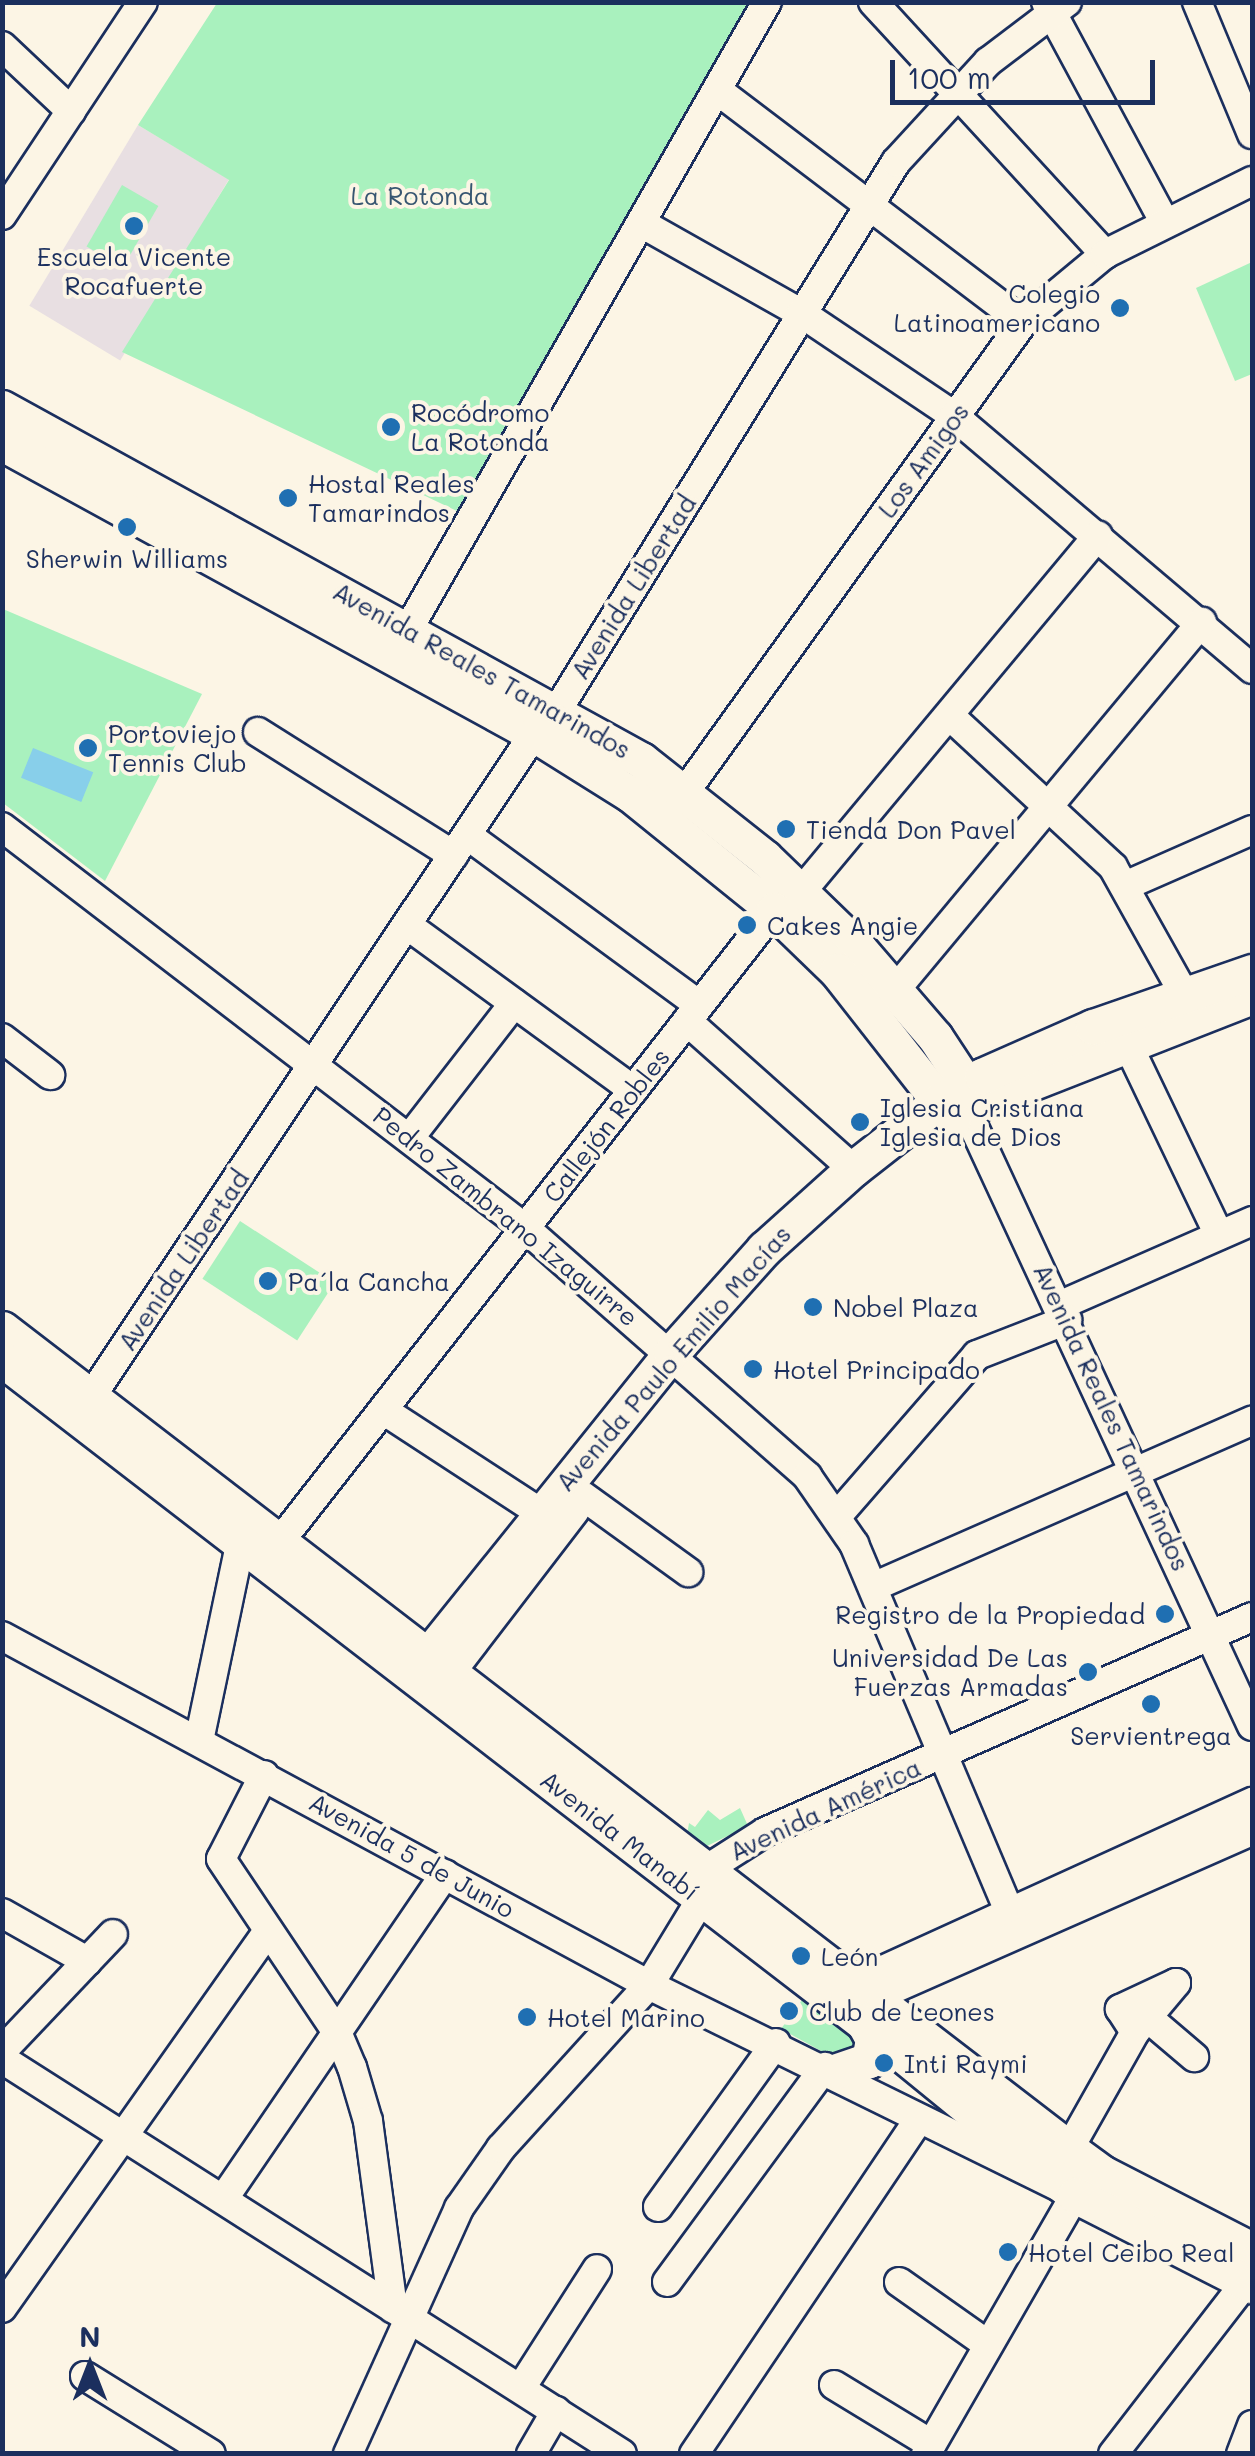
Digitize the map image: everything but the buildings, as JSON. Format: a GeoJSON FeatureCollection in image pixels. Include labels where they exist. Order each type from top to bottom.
{"type":"FeatureCollection","features":[{"type":"Feature","properties":{"kind":"main road","name":"Avenida Reales Tamarindos"},"geometry":{"type":"LineString","coordinates":[[10,437],[546,722],[675,806],[896,989],[961,1103]]}},
{"type":"Feature","properties":{"kind":"main road","name":"Avenida Reales Tamarindos"},"geometry":{"type":"LineString","coordinates":[[788,901],[860,996],[961,1103]]}},
{"type":"Feature","properties":{"kind":"main road","name":"Avenida Paulo Emilio Macías"},"geometry":{"type":"LineString","coordinates":[[430,1672],[583,1496],[764,1249],[853,1169],[1093,1027],[1252,972]]}},
{"type":"Feature","properties":{"kind":"main road","name":"Avenida Paulo Emilio Macías"},"geometry":{"type":"LineString","coordinates":[[430,1672],[538,1511],[681,1360],[805,1241],[961,1103],[1252,996]]}},
{"type":"Feature","properties":{"kind":"main road","name":"Avenida Manabí"},"geometry":{"type":"LineString","coordinates":[[2,1329],[84,1408],[240,1544],[430,1672]]}},
{"type":"Feature","properties":{"kind":"main road","name":"Avenida Manabí"},"geometry":{"type":"LineString","coordinates":[[2,1359],[84,1408],[281,1540],[430,1672],[853,2002],[1069,2149],[1088,2184]]}},
{"type":"Feature","properties":{"kind":"main road","name":"Avenida Manabí"},"geometry":{"type":"LineString","coordinates":[[853,2002],[1005,2138],[1251,2273]]}},
{"type":"Feature","properties":{"kind":"main road"},"geometry":{"type":"LineString","coordinates":[[831,2069],[869,2060],[873,2040],[853,2002]]}},
{"type":"Feature","properties":{"kind":"street"},"geometry":{"type":"LineString","coordinates":[[2,216],[142,2]]}},
{"type":"Feature","properties":{"kind":"street"},"geometry":{"type":"LineString","coordinates":[[401,642],[767,2]]}},
{"type":"Feature","properties":{"kind":"street"},"geometry":{"type":"LineString","coordinates":[[873,2],[1105,254]]}},
{"type":"Feature","properties":{"kind":"street"},"geometry":{"type":"LineString","coordinates":[[1197,2],[1252,134]]}},
{"type":"Feature","properties":{"kind":"street"},"geometry":{"type":"LineString","coordinates":[[1054,6],[1164,221]]}},
{"type":"Feature","properties":{"kind":"street","name":"Avenida Libertad"},"geometry":{"type":"LineString","coordinates":[[84,1408],[546,722],[870,201],[956,92],[1054,6]]}},
{"type":"Feature","properties":{"kind":"street"},"geometry":{"type":"LineString","coordinates":[[2,46],[71,111]]}},
{"type":"Feature","properties":{"kind":"street"},"geometry":{"type":"LineString","coordinates":[[717,90],[870,201],[1024,322]]}},
{"type":"Feature","properties":{"kind":"street","name":"Los Amigos"},"geometry":{"type":"LineString","coordinates":[[675,806],[1024,322],[1105,254],[1164,221],[1252,181]]}},
{"type":"Feature","properties":{"kind":"street"},"geometry":{"type":"LineString","coordinates":[[640,223],[801,313],[954,416],[1202,622],[1252,669]]}},
{"type":"Feature","properties":{"kind":"street","name":"Callejón Robles"},"geometry":{"type":"LineString","coordinates":[[281,1540],[693,1013],[950,716],[1098,534]]}},
{"type":"Feature","properties":{"kind":"street"},"geometry":{"type":"LineString","coordinates":[[896,989],[1202,622]]}},
{"type":"Feature","properties":{"kind":"street"},"geometry":{"type":"LineString","coordinates":[[950,716],[1052,803],[1127,885],[1185,996]]}},
{"type":"Feature","properties":{"kind":"street"},"geometry":{"type":"LineString","coordinates":[[258,732],[460,845],[693,1013],[853,1169]]}},
{"type":"Feature","properties":{"kind":"street","name":"Pedro Zambrano Izaguirre"},"geometry":{"type":"LineString","coordinates":[[2,827],[411,1136],[681,1360],[808,1476],[838,1515],[873,1587],[1008,1909]]}},
{"type":"Feature","properties":{"kind":"street"},"geometry":{"type":"LineString","coordinates":[[1127,885],[1252,830]]}},
{"type":"Feature","properties":{"kind":"street"},"geometry":{"type":"LineString","coordinates":[[407,925],[633,1090]]}},
{"type":"Feature","properties":{"kind":"street"},"geometry":{"type":"LineString","coordinates":[[411,1136],[514,1003]]}},
{"type":"Feature","properties":{"kind":"street"},"geometry":{"type":"LineString","coordinates":[[2,1038],[50,1075]]}},
{"type":"Feature","properties":{"kind":"street"},"geometry":{"type":"LineString","coordinates":[[1127,1043],[1219,1235]]}},
{"type":"Feature","properties":{"kind":"street","name":"Avenida Reales Tamarindos"},"geometry":{"type":"LineString","coordinates":[[961,1103],[1064,1313],[1252,1726]]}},
{"type":"Feature","properties":{"kind":"street"},"geometry":{"type":"LineString","coordinates":[[838,1515],[976,1355],[1252,1220]]}},
{"type":"Feature","properties":{"kind":"street"},"geometry":{"type":"LineString","coordinates":[[383,1410],[538,1511]]}},
{"type":"Feature","properties":{"kind":"street"},"geometry":{"type":"LineString","coordinates":[[873,1587],[1252,1420]]}},
{"type":"Feature","properties":{"kind":"street"},"geometry":{"type":"LineString","coordinates":[[583,1496],[688,1572]]}},
{"type":"Feature","properties":{"kind":"street"},"geometry":{"type":"LineString","coordinates":[[199,1741],[240,1544],[281,1540]]}},
{"type":"Feature","properties":{"kind":"street","name":"Avenida América"},"geometry":{"type":"LineString","coordinates":[[348,2454],[401,2314],[485,2168],[649,1984],[703,1885],[765,1832],[1252,1618]]}},
{"type":"Feature","properties":{"kind":"street","name":"Avenida 5 de Junio"},"geometry":{"type":"LineString","coordinates":[[2,1636],[649,1984],[831,2069],[1005,2138]]}},
{"type":"Feature","properties":{"kind":"street"},"geometry":{"type":"LineString","coordinates":[[264,1775],[221,1860],[337,2032],[368,2121],[401,2314]]}},
{"type":"Feature","properties":{"kind":"street"},"geometry":{"type":"LineString","coordinates":[[853,2002],[1008,1909],[1252,1802]]}},
{"type":"Feature","properties":{"kind":"street"},"geometry":{"type":"LineString","coordinates":[[853,2002],[1252,1831]]}},
{"type":"Feature","properties":{"kind":"street"},"geometry":{"type":"LineString","coordinates":[[224,2198],[445,1874]]}},
{"type":"Feature","properties":{"kind":"street"},"geometry":{"type":"LineString","coordinates":[[2,1913],[87,1962]]}},
{"type":"Feature","properties":{"kind":"street"},"geometry":{"type":"LineString","coordinates":[[2,2308],[268,1931]]}},
{"type":"Feature","properties":{"kind":"street"},"geometry":{"type":"LineString","coordinates":[[2,2051],[113,1934]]}},
{"type":"Feature","properties":{"kind":"street"},"geometry":{"type":"LineString","coordinates":[[1069,2149],[1141,2024],[1194,2057]]}},
{"type":"Feature","properties":{"kind":"street"},"geometry":{"type":"LineString","coordinates":[[658,2207],[776,2043]]}},
{"type":"Feature","properties":{"kind":"street"},"geometry":{"type":"LineString","coordinates":[[2,2059],[622,2454]]}},
{"type":"Feature","properties":{"kind":"street"},"geometry":{"type":"LineString","coordinates":[[667,2282],[831,2069]]}},
{"type":"Feature","properties":{"kind":"street","name":"Avenida 5 de Junio"},"geometry":{"type":"LineString","coordinates":[[831,2069],[918,2122],[1088,2184]]}},
{"type":"Feature","properties":{"kind":"street"},"geometry":{"type":"LineString","coordinates":[[694,2454],[918,2122]]}},
{"type":"Feature","properties":{"kind":"street"},"geometry":{"type":"LineString","coordinates":[[834,2386],[928,2449],[984,2342],[1020,2295],[1088,2184]]}},
{"type":"Feature","properties":{"kind":"street"},"geometry":{"type":"LineString","coordinates":[[521,2388],[597,2270]]}},
{"type":"Feature","properties":{"kind":"street"},"geometry":{"type":"LineString","coordinates":[[1113,2454],[1251,2273]]}},
{"type":"Feature","properties":{"kind":"street"},"geometry":{"type":"LineString","coordinates":[[899,2282],[984,2342]]}},
{"type":"Feature","properties":{"kind":"street"},"geometry":{"type":"LineString","coordinates":[[85,2376],[211,2454]]}},
{"type":"Feature","properties":{"kind":"street"},"geometry":{"type":"LineString","coordinates":[[531,2454],[556,2411]]}},
{"type":"Feature","properties":{"kind":"street"},"geometry":{"type":"LineString","coordinates":[[1241,2454],[1252,2425]]}},
{"type":"Feature","properties":{"kind":"shaded area","name":"Escuela Vicente Rocafuerte"},"geometry":{"type":"Polygon","coordinates":[[[138,125],[229,180],[120,360],[29,306],[138,125]]]}},
{"type":"Feature","properties":{"kind":"green space","name":"La Rotonda"},"geometry":{"type":"Polygon","coordinates":[[[217,3],[750,3],[459,512],[122,352],[229,180],[138,125],[217,3]]]}},
{"type":"Feature","properties":{"kind":"green space"},"geometry":{"type":"Polygon","coordinates":[[[122,185],[158,206],[123,267],[86,246],[122,185]]]}},
{"type":"Feature","properties":{"kind":"green space"},"geometry":{"type":"Polygon","coordinates":[[[1252,262],[1252,374],[1235,381],[1196,288],[1252,262]]]}},
{"type":"Feature","properties":{"kind":"green space","name":"Portoviejo Tennis Club"},"geometry":{"type":"Polygon","coordinates":[[[3,609],[202,694],[105,881],[3,803],[3,609]]]}},
{"type":"Feature","properties":{"kind":"green space","name":"Pa´la Cancha"},"geometry":{"type":"Polygon","coordinates":[[[240,1221],[335,1283],[297,1340],[202,1279],[240,1221]]]}},
{"type":"Feature","properties":{"kind":"green space"},"geometry":{"type":"Polygon","coordinates":[[[740,1808],[748,1826],[707,1846],[686,1841],[689,1823],[695,1827],[708,1810],[720,1820],[740,1808]]]}},
{"type":"Feature","properties":{"kind":"green space"},"geometry":{"type":"Polygon","coordinates":[[[807,1993],[862,2034],[845,2064],[781,2029],[807,1993]]]}},
{"type":"Feature","properties":{"kind":"water"},"geometry":{"type":"Polygon","coordinates":[[[33,748],[93,772],[81,802],[21,778],[33,748]]]}},
{"type":"Feature","properties":{"kind":"place","name":"Escuela Vicente Rocafuerte"},"geometry":{"type":"Point","coordinates":[134,226]}},
{"type":"Feature","properties":{"kind":"place","name":"Colegio Latinoamericano"},"geometry":{"type":"Point","coordinates":[1120,308]}},
{"type":"Feature","properties":{"kind":"place","name":"Rocódromo La Rotonda"},"geometry":{"type":"Point","coordinates":[391,427]}},
{"type":"Feature","properties":{"kind":"place","name":"Hostal Reales Tamarindos"},"geometry":{"type":"Point","coordinates":[288,498]}},
{"type":"Feature","properties":{"kind":"place","name":"Sherwin Williams"},"geometry":{"type":"Point","coordinates":[127,527]}},
{"type":"Feature","properties":{"kind":"place","name":"Portoviejo Tennis Club"},"geometry":{"type":"Point","coordinates":[88,748]}},
{"type":"Feature","properties":{"kind":"place","name":"Tienda Don Pavel"},"geometry":{"type":"Point","coordinates":[786,829]}},
{"type":"Feature","properties":{"kind":"place","name":"Cakes Angie"},"geometry":{"type":"Point","coordinates":[747,925]}},
{"type":"Feature","properties":{"kind":"place","name":"Iglesia Cristiana Iglesia de Dios"},"geometry":{"type":"Point","coordinates":[860,1122]}},
{"type":"Feature","properties":{"kind":"place","name":"Pa´la Cancha"},"geometry":{"type":"Point","coordinates":[268,1281]}},
{"type":"Feature","properties":{"kind":"place","name":"Nobel Plaza"},"geometry":{"type":"Point","coordinates":[813,1307]}},
{"type":"Feature","properties":{"kind":"place","name":"Hotel Principado"},"geometry":{"type":"Point","coordinates":[753,1369]}},
{"type":"Feature","properties":{"kind":"place","name":"Registro de la Propiedad"},"geometry":{"type":"Point","coordinates":[1165,1614]}},
{"type":"Feature","properties":{"kind":"place","name":"Universidad De Las Fuerzas Armadas"},"geometry":{"type":"Point","coordinates":[1088,1672]}},
{"type":"Feature","properties":{"kind":"place","name":"Servientrega"},"geometry":{"type":"Point","coordinates":[1151,1704]}},
{"type":"Feature","properties":{"kind":"place","name":"León"},"geometry":{"type":"Point","coordinates":[801,1956]}},
{"type":"Feature","properties":{"kind":"place","name":"Club de Leones"},"geometry":{"type":"Point","coordinates":[789,2011]}},
{"type":"Feature","properties":{"kind":"place","name":"Hotel Marino"},"geometry":{"type":"Point","coordinates":[527,2017]}},
{"type":"Feature","properties":{"kind":"place","name":"Inti Raymi"},"geometry":{"type":"Point","coordinates":[884,2063]}},
{"type":"Feature","properties":{"kind":"place","name":"Hotel Ceibo Real"},"geometry":{"type":"Point","coordinates":[1008,2252]}}]}
